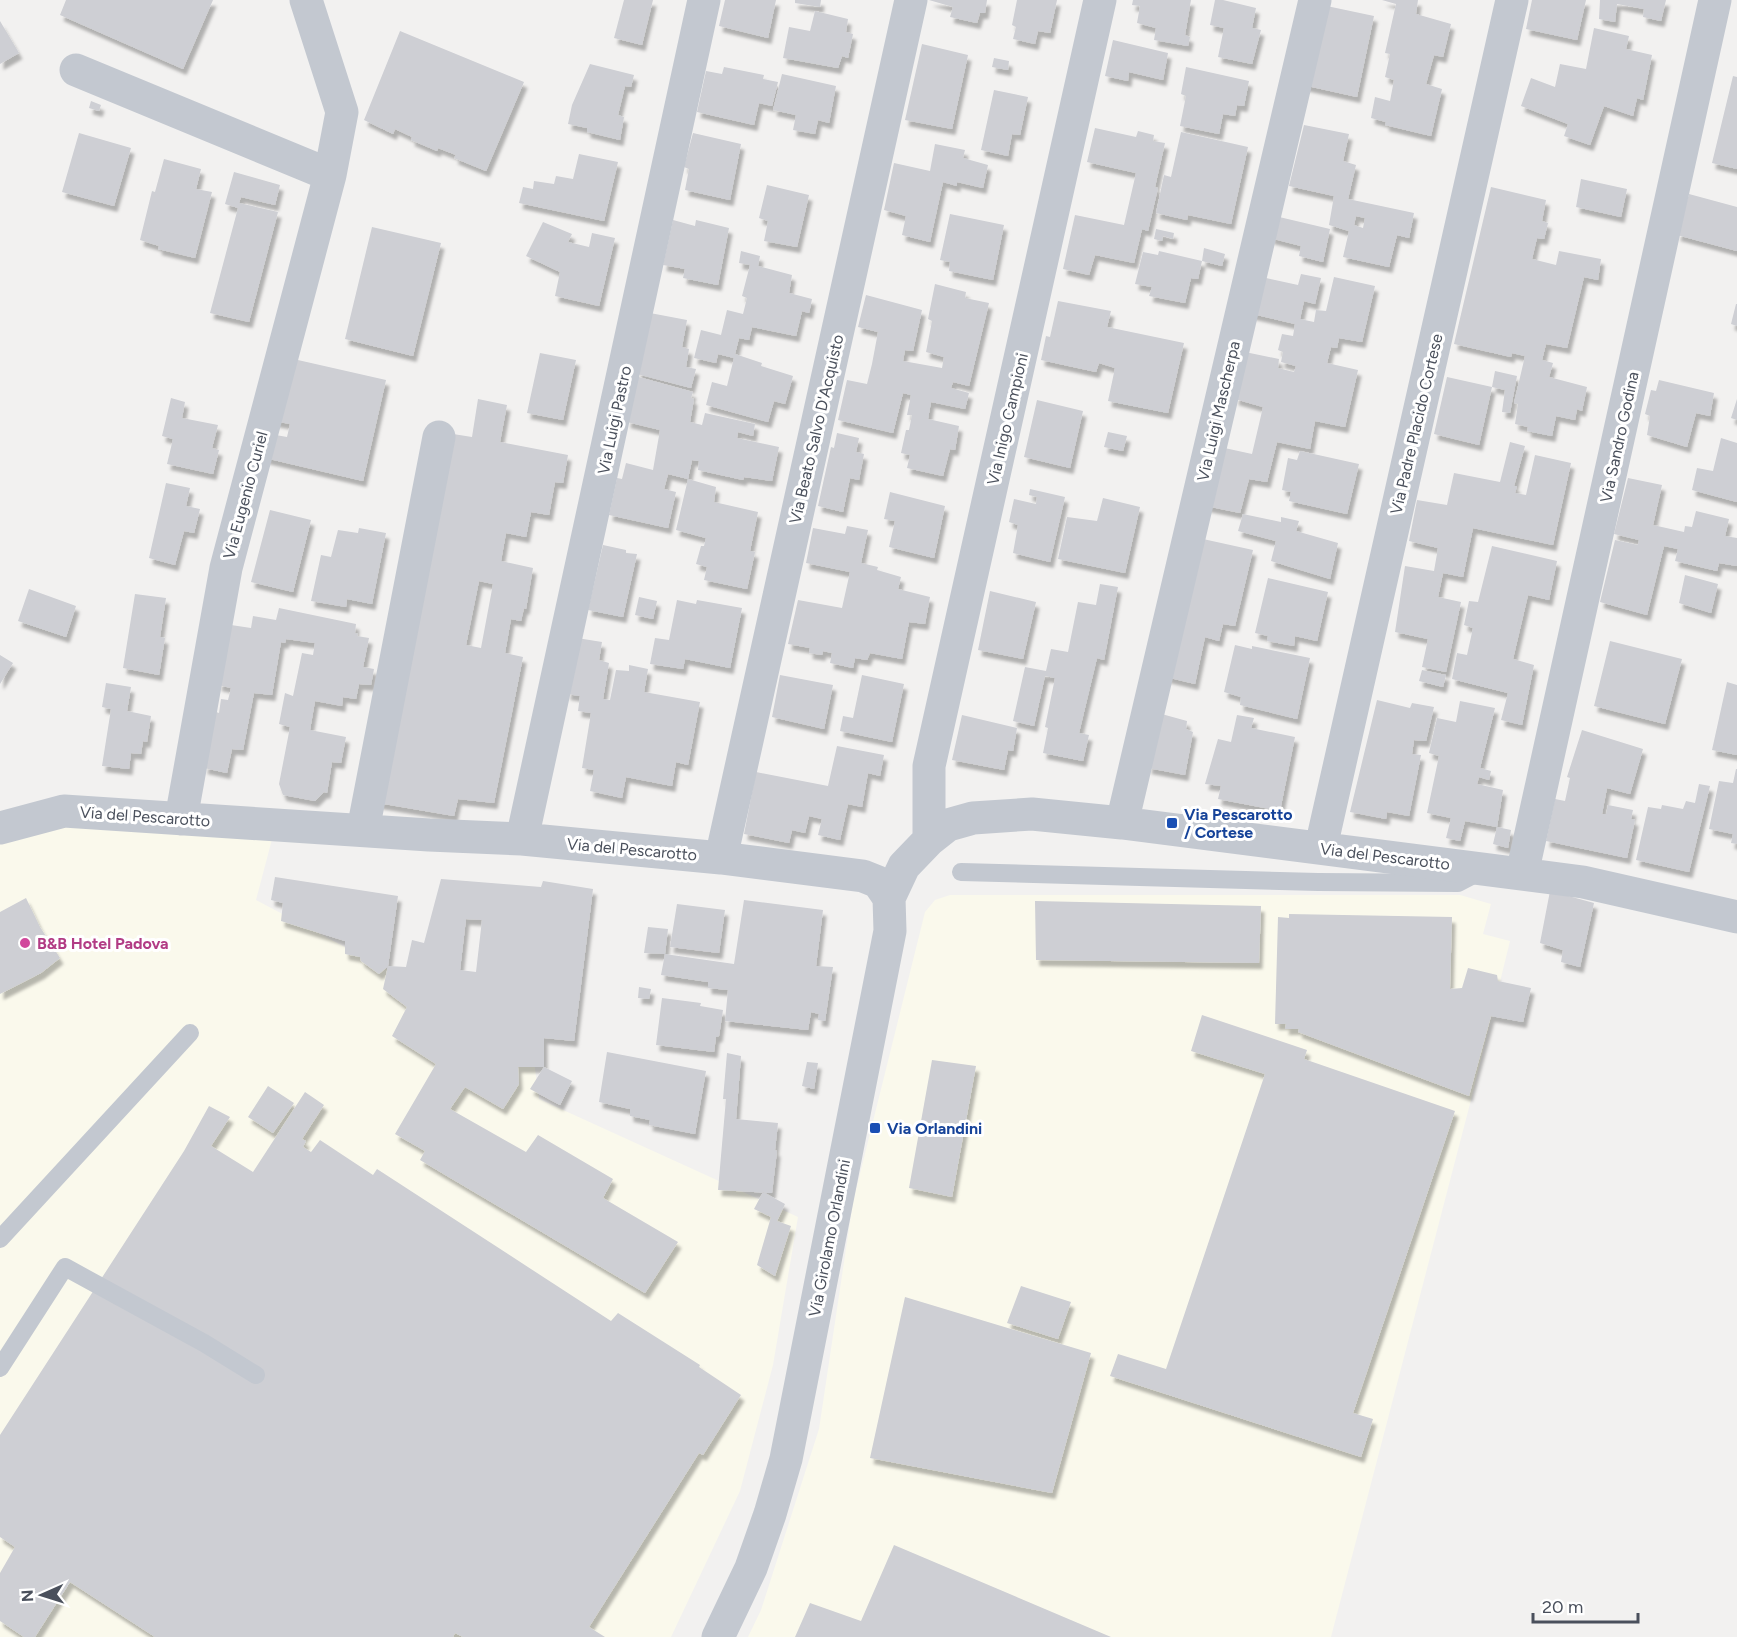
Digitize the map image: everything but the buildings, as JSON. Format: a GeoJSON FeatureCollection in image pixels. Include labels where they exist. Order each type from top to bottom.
{"type":"FeatureCollection","features":[{"type":"Feature","properties":{"kind":"street","name":"Via Eugenio Curiel"},"geometry":{"type":"LineString","coordinates":[[181,819],[226,568],[330,175],[342,112],[306,0]]}},
{"type":"Feature","properties":{"kind":"street","name":"Via Luigi Pastro"},"geometry":{"type":"LineString","coordinates":[[522,839],[704,0]]}},
{"type":"Feature","properties":{"kind":"street","name":"Via Beato Salvo D'Acquisto"},"geometry":{"type":"LineString","coordinates":[[721,858],[911,0]]}},
{"type":"Feature","properties":{"kind":"street","name":"Via Inigo Campioni"},"geometry":{"type":"LineString","coordinates":[[928,840],[929,766],[1100,0]]}},
{"type":"Feature","properties":{"kind":"street","name":"Via Luigi Mascherpa"},"geometry":{"type":"LineString","coordinates":[[1122,823],[1315,0]]}},
{"type":"Feature","properties":{"kind":"street","name":"Via Padre Placido Cortese"},"geometry":{"type":"LineString","coordinates":[[1321,848],[1512,0]]}},
{"type":"Feature","properties":{"kind":"street","name":"Via Sandro Godina"},"geometry":{"type":"LineString","coordinates":[[1522,874],[1715,0]]}},
{"type":"Feature","properties":{"kind":"street"},"geometry":{"type":"LineString","coordinates":[[76,70],[330,175]]}},
{"type":"Feature","properties":{"kind":"street"},"geometry":{"type":"LineString","coordinates":[[363,830],[439,437]]}},
{"type":"Feature","properties":{"kind":"street","name":"Via del Pescarotto"},"geometry":{"type":"LineString","coordinates":[[0,828],[64,811],[522,839],[721,858],[863,876],[878,882],[889,898]]}},
{"type":"Feature","properties":{"kind":"street","name":"Via del Pescarotto"},"geometry":{"type":"LineString","coordinates":[[928,840],[948,825],[973,818],[1032,814],[1122,823],[1584,882],[1737,917]]}},
{"type":"Feature","properties":{"kind":"street","name":"Via Girolamo Orlandini"},"geometry":{"type":"LineString","coordinates":[[718,1637],[751,1568],[786,1459],[890,930],[889,898],[904,866],[928,840]]}},
{"type":"Feature","properties":{"kind":"lane"},"geometry":{"type":"LineString","coordinates":[[1318,882],[1321,848]]}},
{"type":"Feature","properties":{"kind":"lane"},"geometry":{"type":"LineString","coordinates":[[961,872],[1318,882],[1458,883],[1485,869]]}},
{"type":"Feature","properties":{"kind":"lane"},"geometry":{"type":"LineString","coordinates":[[0,1239],[190,1033]]}},
{"type":"Feature","properties":{"kind":"lane"},"geometry":{"type":"LineString","coordinates":[[0,1368],[65,1267],[204,1342],[256,1375]]}},
{"type":"Feature","properties":{"kind":"shaded area"},"geometry":{"type":"Polygon","coordinates":[[[280,809],[256,900],[532,1046],[539,1099],[798,1217],[773,1365],[740,1491],[671,1637],[0,1637],[0,827],[280,809]]]}},
{"type":"Feature","properties":{"kind":"shaded area"},"geometry":{"type":"Polygon","coordinates":[[[950,895],[1460,895],[1491,904],[1483,934],[1510,941],[1471,1100],[1331,1637],[748,1637],[761,1610],[819,1429],[853,1202],[925,912],[935,900],[950,895]]]}},
{"type":"Feature","properties":{"kind":"place","name":"Via Pescarotto / Cortese"},"geometry":{"type":"Point","coordinates":[1172,823]}},
{"type":"Feature","properties":{"kind":"place","name":"B&B Hotel Padova"},"geometry":{"type":"Point","coordinates":[25,943]}},
{"type":"Feature","properties":{"kind":"place","name":"Via Orlandini"},"geometry":{"type":"Point","coordinates":[875,1128]}}]}
